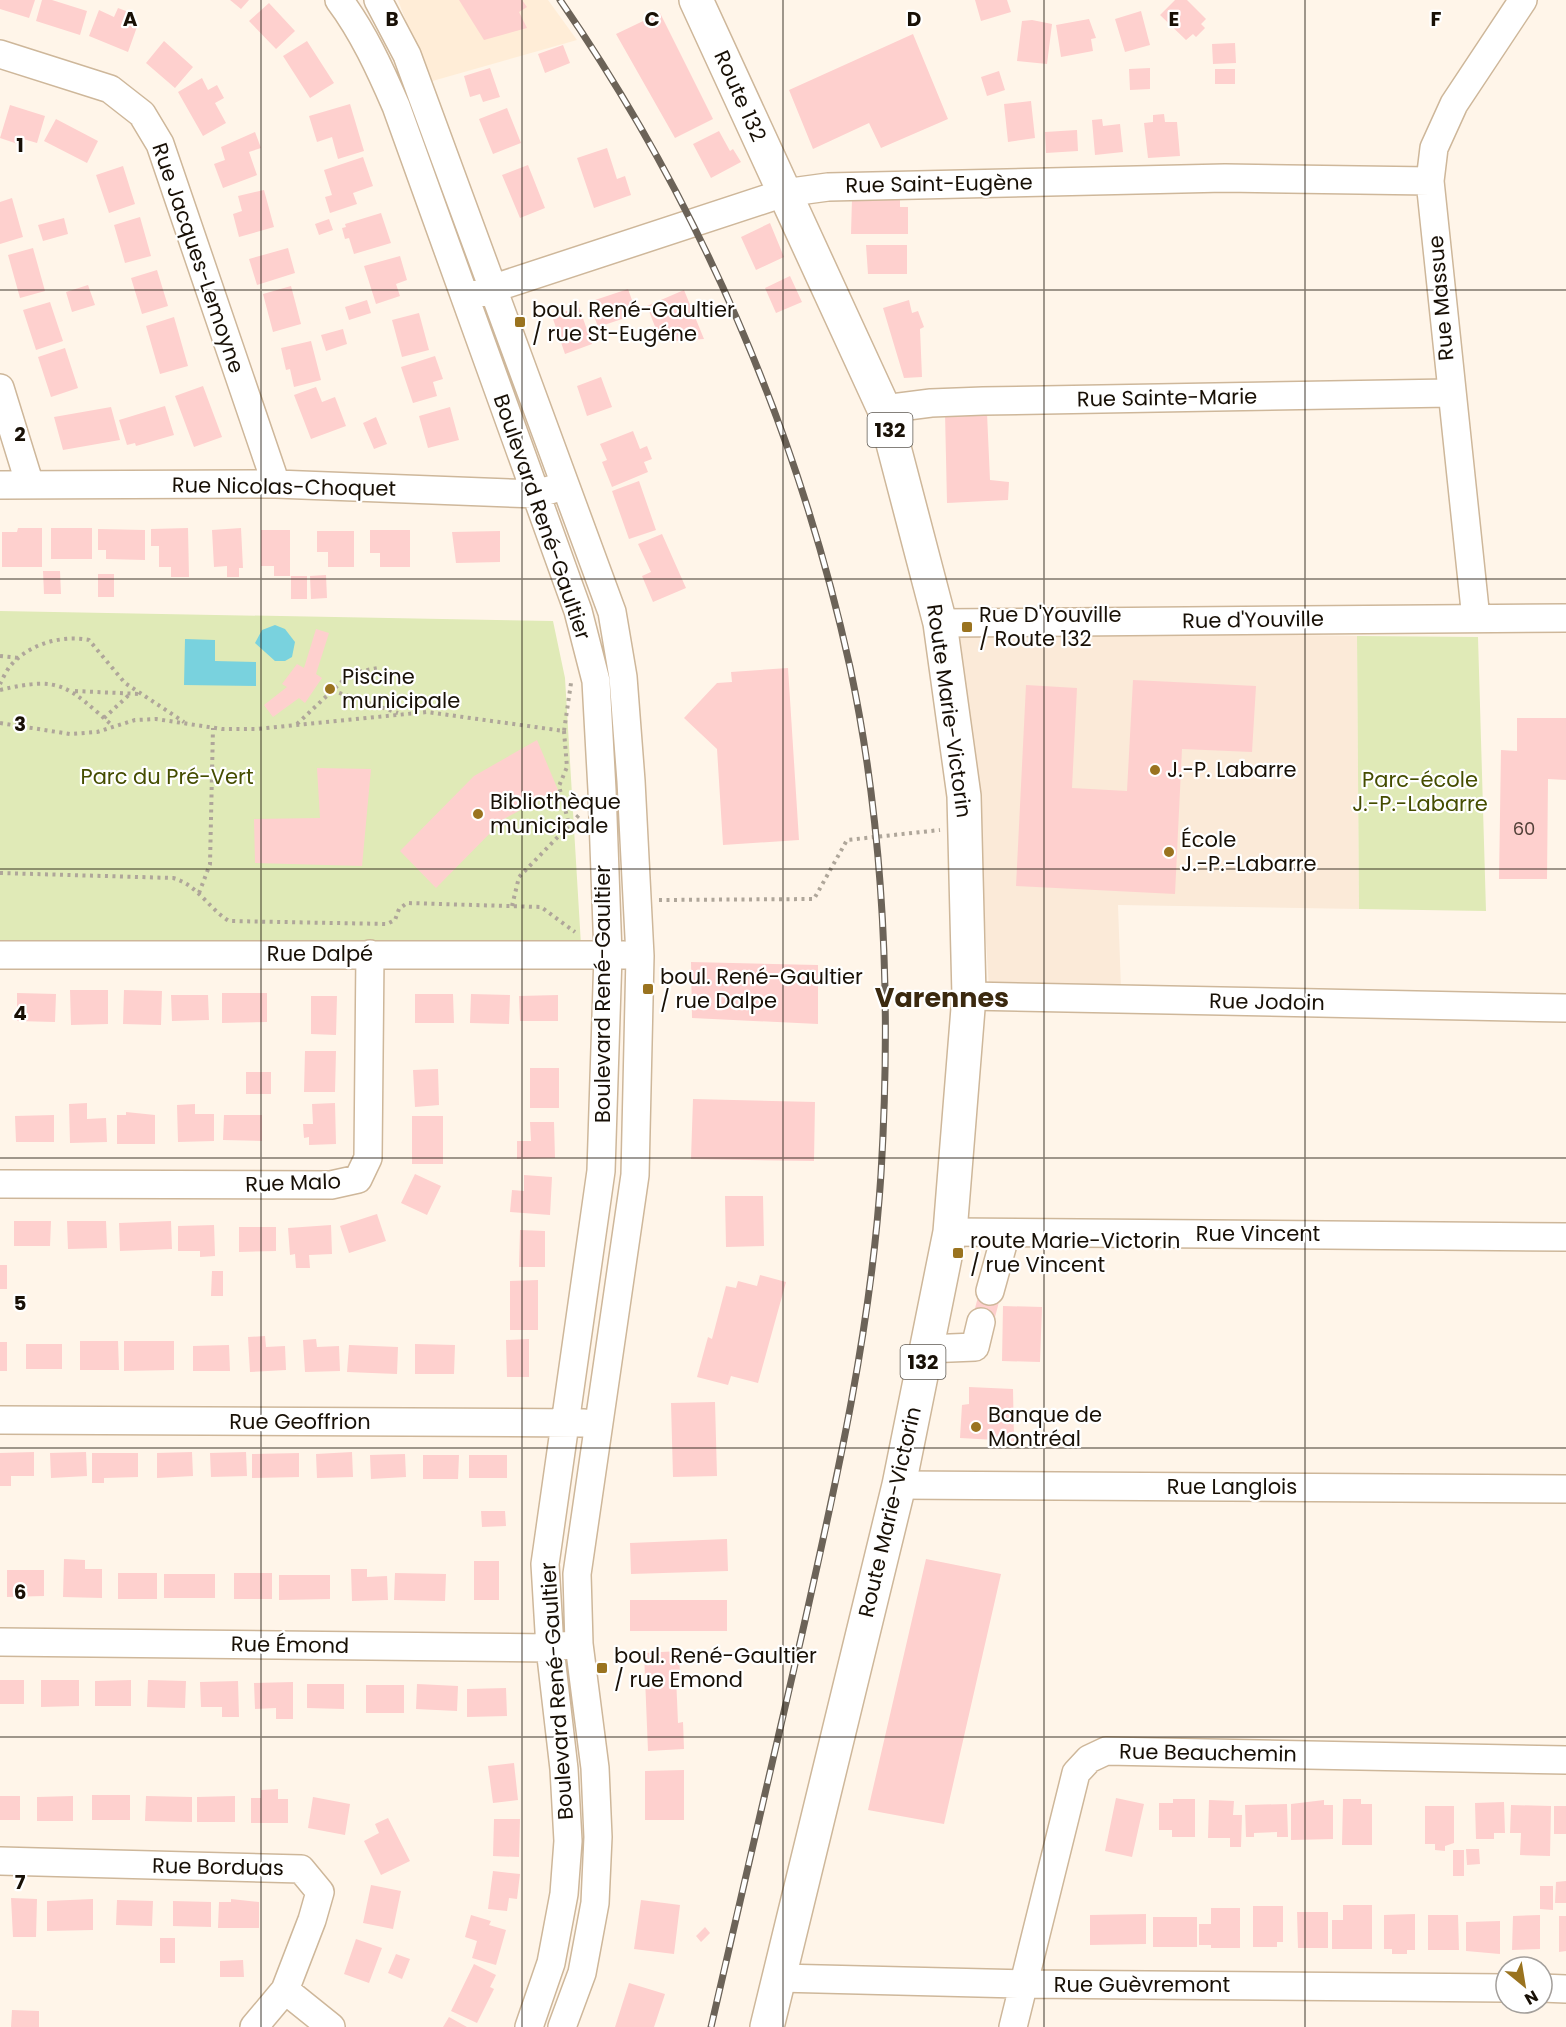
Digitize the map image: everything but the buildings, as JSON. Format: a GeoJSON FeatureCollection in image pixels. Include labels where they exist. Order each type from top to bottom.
{"type":"FeatureCollection","features":[{"type":"Feature","properties":{"kind":"main road","name":"Route 132"},"geometry":{"type":"LineString","coordinates":[[696,0],[784,193]]}},
{"type":"Feature","properties":{"kind":"main road","name":"Route Marie-Victorin"},"geometry":{"type":"LineString","coordinates":[[767,2027],[899,1485],[950,1232],[969,996],[964,796],[940,623],[884,409],[784,193]]}},
{"type":"Feature","properties":{"kind":"street","name":"Boulevard René-Gaultier"},"geometry":{"type":"LineString","coordinates":[[339,0],[380,68],[578,611],[583,682],[602,790],[608,955],[601,1171],[567,1423],[545,1564],[550,1648],[564,1769],[566,1862],[564,1894],[550,1963],[529,2027]]}},
{"type":"Feature","properties":{"kind":"street","name":"Boulevard René-Gaultier"},"geometry":{"type":"LineString","coordinates":[[378,0],[407,55],[612,612],[623,677],[640,956],[635,1175],[577,1574],[579,1644],[595,1768],[598,1848],[595,1903],[582,1972],[562,2027]]}},
{"type":"Feature","properties":{"kind":"street","name":"Rue Massue"},"geometry":{"type":"LineString","coordinates":[[1476,619],[1450,393],[1430,181],[1434,147],[1454,104],[1522,0]]}},
{"type":"Feature","properties":{"kind":"street","name":"Rue Jacques-Lemoyne"},"geometry":{"type":"LineString","coordinates":[[0,54],[110,90],[142,114],[160,144],[276,484]]}},
{"type":"Feature","properties":{"kind":"street"},"geometry":{"type":"LineString","coordinates":[[380,68],[407,55]]}},
{"type":"Feature","properties":{"kind":"street","name":"Rue Saint-Eugène"},"geometry":{"type":"LineString","coordinates":[[465,298],[784,193],[828,187],[1225,178],[1430,181]]}},
{"type":"Feature","properties":{"kind":"street"},"geometry":{"type":"LineString","coordinates":[[0,388],[30,485]]}},
{"type":"Feature","properties":{"kind":"street","name":"Rue Sainte-Marie"},"geometry":{"type":"LineString","coordinates":[[884,409],[931,403],[983,401],[1450,393]]}},
{"type":"Feature","properties":{"kind":"street","name":"Rue Nicolas-Choquet"},"geometry":{"type":"LineString","coordinates":[[0,485],[276,484],[537,494],[566,485]]}},
{"type":"Feature","properties":{"kind":"street","name":"Rue d'Youville"},"geometry":{"type":"LineString","coordinates":[[940,623],[1566,618]]}},
{"type":"Feature","properties":{"kind":"street"},"geometry":{"type":"LineString","coordinates":[[583,682],[623,677]]}},
{"type":"Feature","properties":{"kind":"street","name":"Rue Malo"},"geometry":{"type":"LineString","coordinates":[[0,1184],[331,1185],[358,1179],[368,1158],[370,954]]}},
{"type":"Feature","properties":{"kind":"street","name":"Rue Dalpé"},"geometry":{"type":"LineString","coordinates":[[0,955],[640,956]]}},
{"type":"Feature","properties":{"kind":"street","name":"Rue Jodoin"},"geometry":{"type":"LineString","coordinates":[[969,996],[1566,1008]]}},
{"type":"Feature","properties":{"kind":"street","name":"Rue Vincent"},"geometry":{"type":"LineString","coordinates":[[950,1232],[1566,1237]]}},
{"type":"Feature","properties":{"kind":"street"},"geometry":{"type":"LineString","coordinates":[[990,1291],[1006,1233]]}},
{"type":"Feature","properties":{"kind":"street"},"geometry":{"type":"LineString","coordinates":[[926,1349],[975,1347],[981,1322]]}},
{"type":"Feature","properties":{"kind":"street","name":"Rue Geoffrion"},"geometry":{"type":"LineString","coordinates":[[0,1420],[600,1424]]}},
{"type":"Feature","properties":{"kind":"street","name":"Rue Langlois"},"geometry":{"type":"LineString","coordinates":[[899,1485],[1566,1489]]}},
{"type":"Feature","properties":{"kind":"street","name":"Rue Émond"},"geometry":{"type":"LineString","coordinates":[[0,1642],[550,1648],[579,1644]]}},
{"type":"Feature","properties":{"kind":"street","name":"Rue Beauchemin"},"geometry":{"type":"LineString","coordinates":[[1013,2027],[1076,1773],[1089,1759],[1106,1751],[1566,1760]]}},
{"type":"Feature","properties":{"kind":"street","name":"Rue Borduas"},"geometry":{"type":"LineString","coordinates":[[0,1861],[301,1869],[320,1892],[312,1920],[285,1990],[254,2027]]}},
{"type":"Feature","properties":{"kind":"street","name":"Rue Guèvremont"},"geometry":{"type":"LineString","coordinates":[[779,1978],[1023,1984],[1494,1988]]}},
{"type":"Feature","properties":{"kind":"street"},"geometry":{"type":"LineString","coordinates":[[285,1990],[331,2027]]}},
{"type":"Feature","properties":{"kind":"path"},"geometry":{"type":"LineString","coordinates":[[0,684],[12,664],[42,644],[70,636],[89,640],[125,682],[187,724]]}},
{"type":"Feature","properties":{"kind":"path"},"geometry":{"type":"LineString","coordinates":[[0,656],[20,658]]}},
{"type":"Feature","properties":{"kind":"path"},"geometry":{"type":"LineString","coordinates":[[296,725],[351,673],[378,668]]}},
{"type":"Feature","properties":{"kind":"path"},"geometry":{"type":"LineString","coordinates":[[0,690],[46,682],[73,691],[141,693]]}},
{"type":"Feature","properties":{"kind":"path"},"geometry":{"type":"LineString","coordinates":[[569,824],[559,786],[567,768],[564,731],[583,682]]}},
{"type":"Feature","properties":{"kind":"path"},"geometry":{"type":"LineString","coordinates":[[325,688],[402,715]]}},
{"type":"Feature","properties":{"kind":"path"},"geometry":{"type":"LineString","coordinates":[[73,691],[114,726]]}},
{"type":"Feature","properties":{"kind":"path"},"geometry":{"type":"LineString","coordinates":[[104,718],[130,694]]}},
{"type":"Feature","properties":{"kind":"path"},"geometry":{"type":"LineString","coordinates":[[0,723],[70,734],[135,720],[156,719],[213,728],[257,729],[427,712],[564,731]]}},
{"type":"Feature","properties":{"kind":"path"},"geometry":{"type":"LineString","coordinates":[[200,893],[210,864],[213,728]]}},
{"type":"Feature","properties":{"kind":"path"},"geometry":{"type":"LineString","coordinates":[[512,906],[519,877],[602,790]]}},
{"type":"Feature","properties":{"kind":"path"},"geometry":{"type":"LineString","coordinates":[[637,900],[814,899],[847,840],[965,828]]}},
{"type":"Feature","properties":{"kind":"path"},"geometry":{"type":"LineString","coordinates":[[0,873],[173,878],[185,881],[200,893],[220,916],[229,921],[387,924],[395,920],[399,909],[407,903],[541,907],[590,945],[608,955]]}},
{"type":"Feature","properties":{"kind":"shaded area"},"geometry":{"type":"Polygon","coordinates":[[[398,0],[548,0],[577,40],[429,82],[398,0]]]}},
{"type":"Feature","properties":{"kind":"shaded area","name":"École J.-P.-Labarre"},"geometry":{"type":"Polygon","coordinates":[[[955,629],[1357,636],[1359,909],[1118,905],[1121,989],[989,988],[977,799],[955,629]]]}},
{"type":"Feature","properties":{"kind":"green space","name":"Parc du Pré-Vert"},"geometry":{"type":"Polygon","coordinates":[[[0,611],[553,621],[565,678],[581,945],[0,940],[0,611]]]}},
{"type":"Feature","properties":{"kind":"green space","name":"Parc-école J.-P.-Labarre"},"geometry":{"type":"Polygon","coordinates":[[[1357,636],[1478,637],[1486,911],[1359,909],[1357,636]]]}},
{"type":"Feature","properties":{"kind":"water"},"geometry":{"type":"Polygon","coordinates":[[[275,625],[285,629],[295,642],[292,657],[285,661],[275,661],[255,643],[262,630],[275,625]]]}},
{"type":"Feature","properties":{"kind":"water"},"geometry":{"type":"Polygon","coordinates":[[[185,639],[215,640],[215,661],[256,662],[256,686],[184,685],[185,639]]]}},
{"type":"Feature","properties":{"kind":"railway"},"geometry":{"type":"LineString","coordinates":[[560,0],[610,76],[699,236],[772,405],[802,491],[828,578],[850,667],[862,729],[878,856],[885,984],[884,1111],[876,1232],[861,1348],[802,1634],[711,2027]]}},
{"type":"Feature","properties":{"kind":"place","name":"boul. René-Gaultier / rue St-Eugéne"},"geometry":{"type":"Point","coordinates":[520,322]}},
{"type":"Feature","properties":{"kind":"place","name":"Rue D'Youville / Route 132"},"geometry":{"type":"Point","coordinates":[967,627]}},
{"type":"Feature","properties":{"kind":"place","name":"Piscine municipale"},"geometry":{"type":"Point","coordinates":[330,689]}},
{"type":"Feature","properties":{"kind":"place","name":"J.-P. Labarre"},"geometry":{"type":"Point","coordinates":[1155,770]}},
{"type":"Feature","properties":{"kind":"place","name":"Bibliothèque municipale"},"geometry":{"type":"Point","coordinates":[478,814]}},
{"type":"Feature","properties":{"kind":"place","name":"École J.-P.-Labarre"},"geometry":{"type":"Point","coordinates":[1169,852]}},
{"type":"Feature","properties":{"kind":"place","name":"boul. René-Gaultier / rue Dalpe"},"geometry":{"type":"Point","coordinates":[648,989]}},
{"type":"Feature","properties":{"kind":"place","name":"route Marie-Victorin / rue Vincent"},"geometry":{"type":"Point","coordinates":[958,1253]}},
{"type":"Feature","properties":{"kind":"place","name":"Banque de Montréal"},"geometry":{"type":"Point","coordinates":[976,1427]}},
{"type":"Feature","properties":{"kind":"place","name":"boul. René-Gaultier / rue Emond"},"geometry":{"type":"Point","coordinates":[602,1668]}},
{"type":"Feature","properties":{"kind":"district","name":"Varennes"},"geometry":{"type":"Point","coordinates":[942,998]}}]}
